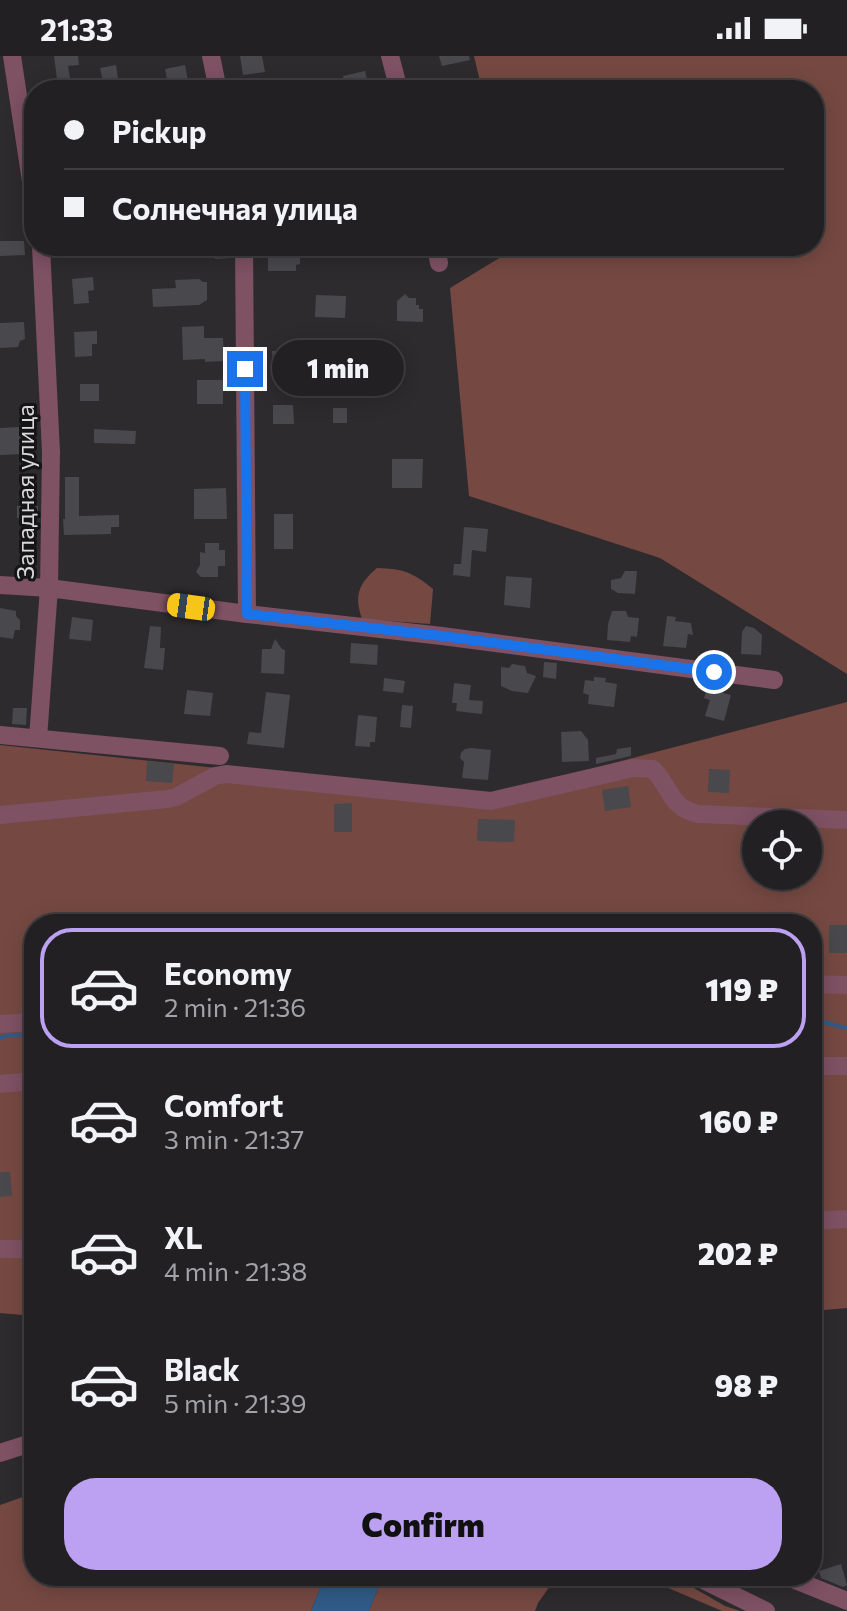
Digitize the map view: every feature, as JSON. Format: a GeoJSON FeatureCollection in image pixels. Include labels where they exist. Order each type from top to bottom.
{"type":"FeatureCollection","features":[{"type":"Feature","properties":{"kind":"street"},"geometry":{"type":"LineString","coordinates":[[12,56],[24,135]]}},
{"type":"Feature","properties":{"kind":"street"},"geometry":{"type":"LineString","coordinates":[[211,56],[216,80]]}},
{"type":"Feature","properties":{"kind":"street"},"geometry":{"type":"LineString","coordinates":[[390,56],[396,80]]}},
{"type":"Feature","properties":{"kind":"street","name":"Западная улица"},"geometry":{"type":"LineString","coordinates":[[38,738],[49,588],[51,452],[41,256]]}},
{"type":"Feature","properties":{"kind":"street"},"geometry":{"type":"LineString","coordinates":[[244,256],[247,614]]}},
{"type":"Feature","properties":{"kind":"street"},"geometry":{"type":"LineString","coordinates":[[0,585],[49,588],[442,636],[774,680]]}},
{"type":"Feature","properties":{"kind":"street"},"geometry":{"type":"LineString","coordinates":[[0,735],[220,756]]}},
{"type":"Feature","properties":{"kind":"street"},"geometry":{"type":"LineString","coordinates":[[0,815],[168,799],[219,774],[491,801],[644,768],[653,769],[679,807],[689,812],[847,820]]}},
{"type":"Feature","properties":{"kind":"street"},"geometry":{"type":"LineString","coordinates":[[822,984],[847,985]]}},
{"type":"Feature","properties":{"kind":"street"},"geometry":{"type":"LineString","coordinates":[[0,1024],[24,1023]]}},
{"type":"Feature","properties":{"kind":"street"},"geometry":{"type":"LineString","coordinates":[[822,1066],[847,1066]]}},
{"type":"Feature","properties":{"kind":"street"},"geometry":{"type":"LineString","coordinates":[[0,1084],[24,1082]]}},
{"type":"Feature","properties":{"kind":"street"},"geometry":{"type":"LineString","coordinates":[[822,1220],[847,1219]]}},
{"type":"Feature","properties":{"kind":"street"},"geometry":{"type":"LineString","coordinates":[[0,1249],[24,1249]]}},
{"type":"Feature","properties":{"kind":"street"},"geometry":{"type":"LineString","coordinates":[[0,1453],[24,1445]]}},
{"type":"Feature","properties":{"kind":"street"},"geometry":{"type":"LineString","coordinates":[[715,1586],[766,1611]]}},
{"type":"Feature","properties":{"kind":"street"},"geometry":{"type":"LineString","coordinates":[[810,1586],[847,1601]]}},
{"type":"Feature","properties":{"kind":"shaded area"},"geometry":{"type":"Polygon","coordinates":[[[474,56],[847,56],[847,674],[660,558],[469,496],[450,288],[503,256],[824,256],[824,80],[480,80],[474,56]]]}},
{"type":"Feature","properties":{"kind":"shaded area"},"geometry":{"type":"Polygon","coordinates":[[[377,568],[407,572],[433,589],[430,624],[362,619],[359,591],[377,568]]]}},
{"type":"Feature","properties":{"kind":"shaded area"},"geometry":{"type":"Polygon","coordinates":[[[847,702],[847,1308],[822,1310],[822,914],[24,914],[24,1315],[0,1313],[0,745],[491,795],[847,702]]]}},
{"type":"Feature","properties":{"kind":"shaded area"},"geometry":{"type":"Polygon","coordinates":[[[24,1497],[24,1586],[321,1586],[311,1611],[0,1611],[0,1505],[24,1497]]]}},
{"type":"Feature","properties":{"kind":"shaded area"},"geometry":{"type":"Polygon","coordinates":[[[379,1586],[550,1586],[535,1611],[369,1611],[379,1586]]]}},
{"type":"Feature","properties":{"kind":"shaded area"},"geometry":{"type":"Polygon","coordinates":[[[664,1586],[690,1586],[740,1611],[722,1611],[664,1586]]]}},
{"type":"Feature","properties":{"kind":"water"},"geometry":{"type":"Polygon","coordinates":[[[321,1586],[379,1586],[369,1611],[311,1611],[321,1586]]]}},
{"type":"Feature","properties":{"kind":"building"},"geometry":{"type":"Polygon","coordinates":[[[54,56],[78,56],[79,65],[68,66],[70,80],[52,80],[57,79],[54,56]]]}},
{"type":"Feature","properties":{"kind":"building"},"geometry":{"type":"Polygon","coordinates":[[[240,56],[262,56],[265,72],[243,75],[240,56]]]}},
{"type":"Feature","properties":{"kind":"building"},"geometry":{"type":"Polygon","coordinates":[[[439,56],[469,56],[470,60],[442,66],[439,56]]]}},
{"type":"Feature","properties":{"kind":"building"},"geometry":{"type":"Polygon","coordinates":[[[116,65],[118,79],[103,80],[100,68],[116,65]]]}},
{"type":"Feature","properties":{"kind":"building"},"geometry":{"type":"Polygon","coordinates":[[[185,65],[188,80],[167,80],[165,69],[185,65]]]}},
{"type":"Feature","properties":{"kind":"building"},"geometry":{"type":"Polygon","coordinates":[[[365,71],[367,80],[344,80],[343,76],[365,71]]]}},
{"type":"Feature","properties":{"kind":"building"},"geometry":{"type":"Polygon","coordinates":[[[0,241],[24,241],[24,255],[0,256],[0,241]]]}},
{"type":"Feature","properties":{"kind":"building"},"geometry":{"type":"Polygon","coordinates":[[[215,256],[232,256],[232,258],[215,259],[215,256]]]}},
{"type":"Feature","properties":{"kind":"building"},"geometry":{"type":"Polygon","coordinates":[[[268,256],[300,256],[296,271],[268,271],[268,256]]]}},
{"type":"Feature","properties":{"kind":"building"},"geometry":{"type":"Polygon","coordinates":[[[93,277],[94,290],[88,291],[89,303],[74,304],[72,279],[93,277]]]}},
{"type":"Feature","properties":{"kind":"building"},"geometry":{"type":"Polygon","coordinates":[[[199,279],[207,282],[207,300],[199,305],[153,307],[152,289],[176,288],[175,280],[199,279]]]}},
{"type":"Feature","properties":{"kind":"building"},"geometry":{"type":"Polygon","coordinates":[[[405,294],[416,298],[416,305],[423,309],[423,322],[397,321],[397,301],[405,294]]]}},
{"type":"Feature","properties":{"kind":"building"},"geometry":{"type":"Polygon","coordinates":[[[316,295],[346,296],[345,318],[315,317],[316,295]]]}},
{"type":"Feature","properties":{"kind":"building"},"geometry":{"type":"Polygon","coordinates":[[[24,322],[25,339],[20,341],[18,347],[0,348],[0,323],[24,322]]]}},
{"type":"Feature","properties":{"kind":"building"},"geometry":{"type":"Polygon","coordinates":[[[204,326],[204,338],[223,338],[224,361],[183,360],[182,327],[204,326]]]}},
{"type":"Feature","properties":{"kind":"building"},"geometry":{"type":"Polygon","coordinates":[[[97,331],[97,344],[92,344],[92,356],[75,357],[74,332],[97,331]]]}},
{"type":"Feature","properties":{"kind":"building"},"geometry":{"type":"Polygon","coordinates":[[[284,346],[303,346],[304,368],[299,368],[299,374],[286,375],[286,367],[273,367],[272,351],[284,351],[284,346]]]}},
{"type":"Feature","properties":{"kind":"building"},"geometry":{"type":"Polygon","coordinates":[[[197,380],[223,380],[223,404],[197,404],[197,380]]]}},
{"type":"Feature","properties":{"kind":"building"},"geometry":{"type":"Polygon","coordinates":[[[80,384],[99,384],[99,401],[80,401],[80,384]]]}},
{"type":"Feature","properties":{"kind":"building"},"geometry":{"type":"Polygon","coordinates":[[[273,405],[293,405],[294,424],[273,424],[273,405]]]}},
{"type":"Feature","properties":{"kind":"building"},"geometry":{"type":"Polygon","coordinates":[[[333,408],[347,408],[347,423],[333,423],[333,408]]]}},
{"type":"Feature","properties":{"kind":"building"},"geometry":{"type":"Polygon","coordinates":[[[19,427],[19,433],[23,432],[24,454],[0,455],[0,428],[19,427]]]}},
{"type":"Feature","properties":{"kind":"building"},"geometry":{"type":"Polygon","coordinates":[[[94,429],[136,431],[135,444],[94,443],[94,429]]]}},
{"type":"Feature","properties":{"kind":"building"},"geometry":{"type":"Polygon","coordinates":[[[392,459],[423,459],[422,488],[392,488],[392,459]]]}},
{"type":"Feature","properties":{"kind":"building"},"geometry":{"type":"Polygon","coordinates":[[[65,477],[79,477],[79,516],[119,515],[119,527],[111,527],[111,534],[64,535],[65,477]]]}},
{"type":"Feature","properties":{"kind":"building"},"geometry":{"type":"Polygon","coordinates":[[[226,488],[227,519],[194,519],[194,489],[226,488]]]}},
{"type":"Feature","properties":{"kind":"building"},"geometry":{"type":"Polygon","coordinates":[[[17,506],[38,506],[38,518],[17,518],[17,506]]]}},
{"type":"Feature","properties":{"kind":"building"},"geometry":{"type":"Polygon","coordinates":[[[274,514],[293,514],[293,549],[274,549],[274,514]]]}},
{"type":"Feature","properties":{"kind":"building"},"geometry":{"type":"Polygon","coordinates":[[[464,527],[488,529],[486,552],[472,550],[470,577],[453,575],[454,564],[461,564],[464,527]]]}},
{"type":"Feature","properties":{"kind":"building"},"geometry":{"type":"Polygon","coordinates":[[[205,543],[219,543],[219,550],[225,550],[225,566],[218,566],[218,577],[201,577],[196,572],[200,565],[200,552],[205,553],[205,543]]]}},
{"type":"Feature","properties":{"kind":"building"},"geometry":{"type":"Polygon","coordinates":[[[625,571],[637,571],[635,594],[618,593],[611,589],[611,580],[621,578],[625,571]]]}},
{"type":"Feature","properties":{"kind":"building"},"geometry":{"type":"Polygon","coordinates":[[[506,576],[532,578],[530,608],[504,605],[506,576]]]}},
{"type":"Feature","properties":{"kind":"building"},"geometry":{"type":"Polygon","coordinates":[[[0,608],[16,611],[20,620],[20,630],[15,630],[13,639],[0,637],[0,608]]]}},
{"type":"Feature","properties":{"kind":"building"},"geometry":{"type":"Polygon","coordinates":[[[612,611],[626,611],[628,617],[639,618],[637,637],[631,636],[630,642],[607,640],[612,611]]]}},
{"type":"Feature","properties":{"kind":"building"},"geometry":{"type":"Polygon","coordinates":[[[667,616],[676,617],[675,621],[691,623],[693,635],[688,634],[686,648],[663,646],[667,616]]]}},
{"type":"Feature","properties":{"kind":"building"},"geometry":{"type":"Polygon","coordinates":[[[72,617],[93,620],[91,641],[69,639],[72,617]]]}},
{"type":"Feature","properties":{"kind":"building"},"geometry":{"type":"Polygon","coordinates":[[[150,626],[161,627],[160,648],[165,648],[163,670],[144,668],[150,626]]]}},
{"type":"Feature","properties":{"kind":"building"},"geometry":{"type":"Polygon","coordinates":[[[746,626],[762,635],[761,655],[741,654],[742,632],[746,626]]]}},
{"type":"Feature","properties":{"kind":"building"},"geometry":{"type":"Polygon","coordinates":[[[275,639],[285,650],[284,674],[261,673],[262,649],[271,649],[275,639]]]}},
{"type":"Feature","properties":{"kind":"building"},"geometry":{"type":"Polygon","coordinates":[[[351,643],[378,645],[377,665],[350,663],[351,643]]]}},
{"type":"Feature","properties":{"kind":"building"},"geometry":{"type":"Polygon","coordinates":[[[544,662],[557,663],[556,679],[543,677],[544,662]]]}},
{"type":"Feature","properties":{"kind":"building"},"geometry":{"type":"Polygon","coordinates":[[[512,664],[525,666],[527,673],[536,676],[528,693],[501,686],[501,667],[509,668],[512,664]]]}},
{"type":"Feature","properties":{"kind":"building"},"geometry":{"type":"Polygon","coordinates":[[[594,677],[606,678],[605,682],[617,684],[614,707],[588,704],[589,695],[583,693],[585,680],[594,681],[594,677]]]}},
{"type":"Feature","properties":{"kind":"building"},"geometry":{"type":"Polygon","coordinates":[[[384,678],[405,681],[403,693],[383,691],[384,678]]]}},
{"type":"Feature","properties":{"kind":"building"},"geometry":{"type":"Polygon","coordinates":[[[454,683],[471,685],[469,700],[483,701],[482,714],[456,711],[457,703],[452,703],[454,683]]]}},
{"type":"Feature","properties":{"kind":"building"},"geometry":{"type":"Polygon","coordinates":[[[707,689],[731,695],[724,721],[705,716],[710,700],[704,698],[707,689]]]}},
{"type":"Feature","properties":{"kind":"building"},"geometry":{"type":"Polygon","coordinates":[[[187,690],[213,693],[210,716],[184,714],[187,690]]]}},
{"type":"Feature","properties":{"kind":"building"},"geometry":{"type":"Polygon","coordinates":[[[266,692],[290,695],[284,748],[247,744],[249,732],[261,733],[266,692]]]}},
{"type":"Feature","properties":{"kind":"building"},"geometry":{"type":"Polygon","coordinates":[[[402,705],[413,706],[411,728],[400,727],[402,705]]]}},
{"type":"Feature","properties":{"kind":"building"},"geometry":{"type":"Polygon","coordinates":[[[13,708],[27,708],[26,725],[12,724],[13,708]]]}},
{"type":"Feature","properties":{"kind":"building"},"geometry":{"type":"Polygon","coordinates":[[[358,715],[377,717],[375,742],[370,742],[370,747],[355,746],[358,715]]]}},
{"type":"Feature","properties":{"kind":"building"},"geometry":{"type":"Polygon","coordinates":[[[581,731],[588,740],[589,761],[562,762],[561,732],[581,731]]]}},
{"type":"Feature","properties":{"kind":"building"},"geometry":{"type":"Polygon","coordinates":[[[631,747],[631,756],[596,764],[596,758],[631,747]]]}},
{"type":"Feature","properties":{"kind":"building"},"geometry":{"type":"Polygon","coordinates":[[[471,748],[491,750],[488,780],[462,778],[464,762],[460,758],[461,753],[471,748]]]}},
{"type":"Feature","properties":{"kind":"building"},"geometry":{"type":"Polygon","coordinates":[[[147,761],[174,764],[172,783],[146,781],[147,761]]]}},
{"type":"Feature","properties":{"kind":"building"},"geometry":{"type":"Polygon","coordinates":[[[709,769],[730,770],[729,793],[708,792],[709,769]]]}},
{"type":"Feature","properties":{"kind":"building"},"geometry":{"type":"Polygon","coordinates":[[[628,786],[631,807],[605,811],[602,790],[628,786]]]}},
{"type":"Feature","properties":{"kind":"building"},"geometry":{"type":"Polygon","coordinates":[[[352,803],[352,832],[334,832],[334,804],[352,803]]]}},
{"type":"Feature","properties":{"kind":"building"},"geometry":{"type":"Polygon","coordinates":[[[478,819],[515,820],[514,842],[477,841],[478,819]]]}},
{"type":"Feature","properties":{"kind":"building"},"geometry":{"type":"Polygon","coordinates":[[[829,925],[847,925],[847,953],[829,953],[829,925]]]}},
{"type":"Feature","properties":{"kind":"building"},"geometry":{"type":"Polygon","coordinates":[[[0,1172],[10,1172],[12,1196],[0,1197],[0,1172]]]}},
{"type":"Feature","properties":{"kind":"building"},"geometry":{"type":"Polygon","coordinates":[[[841,1564],[847,1585],[843,1587],[822,1578],[822,1570],[841,1564]]]}},
{"type":"Feature","properties":{"kind":"waterway"},"geometry":{"type":"LineString","coordinates":[[822,1022],[847,1028]]}},
{"type":"Feature","properties":{"kind":"waterway"},"geometry":{"type":"LineString","coordinates":[[0,1037],[24,1034]]}},
{"type":"Feature","properties":{"kind":"route"},"geometry":{"type":"LineString","coordinates":[[245,369],[247,614],[714,672]]}}]}
